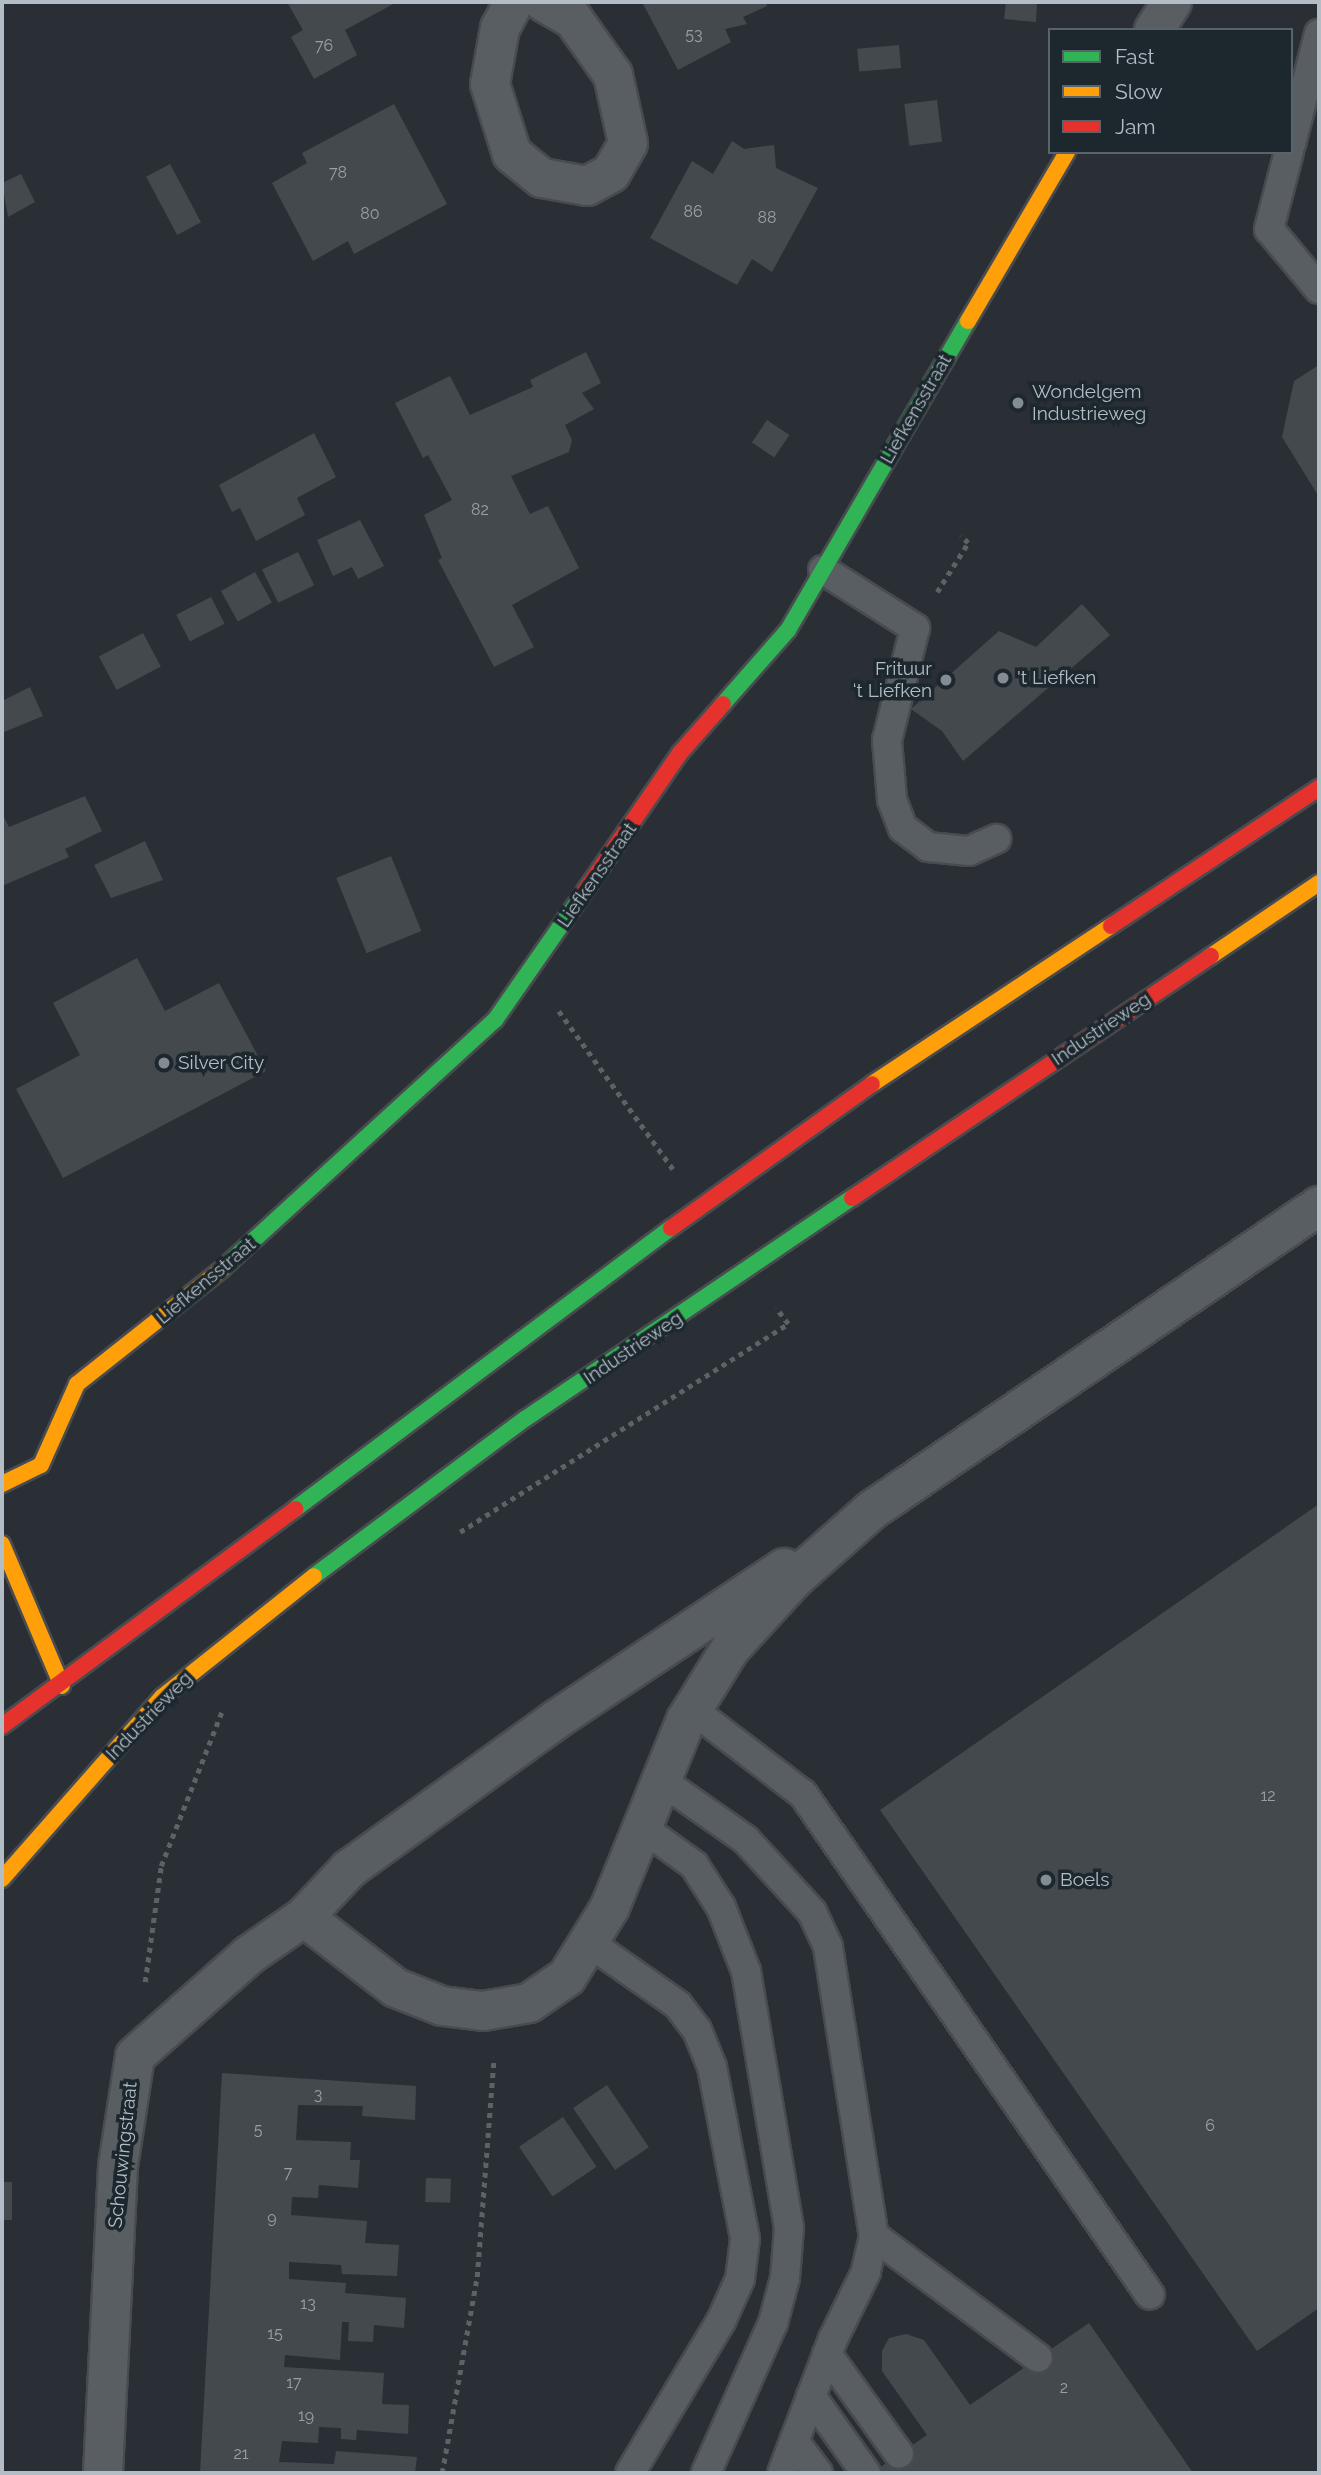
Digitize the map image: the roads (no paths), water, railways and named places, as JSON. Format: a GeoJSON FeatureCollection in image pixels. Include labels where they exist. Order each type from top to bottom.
{"type":"FeatureCollection","features":[{"type":"Feature","properties":{"kind":"main road","name":"Liefkensstraat"},"geometry":{"type":"LineString","coordinates":[[2,1484],[41,1465],[77,1384],[207,1283],[495,1020],[680,753],[788,630],[1066,154]]}},
{"type":"Feature","properties":{"kind":"main road"},"geometry":{"type":"LineString","coordinates":[[2,1726],[62,1686],[596,1281],[862,1091],[1319,788]]}},
{"type":"Feature","properties":{"kind":"main road","name":"Industrieweg"},"geometry":{"type":"LineString","coordinates":[[2,1879],[162,1697],[242,1630],[525,1419],[1319,883]]}},
{"type":"Feature","properties":{"kind":"main road"},"geometry":{"type":"LineString","coordinates":[[2,1544],[62,1686]]}},
{"type":"Feature","properties":{"kind":"street"},"geometry":{"type":"LineString","coordinates":[[514,2],[500,28],[490,84],[512,154],[542,178],[587,186],[611,173],[628,142],[613,75],[573,19],[544,2]]}},
{"type":"Feature","properties":{"kind":"street"},"geometry":{"type":"LineString","coordinates":[[1155,28],[1172,2]]}},
{"type":"Feature","properties":{"kind":"street"},"geometry":{"type":"LineString","coordinates":[[872,1510],[794,1579],[730,1649],[693,1710],[659,1779],[591,1944],[567,1977],[529,2003],[498,2009],[442,2006],[396,1988],[304,1917],[349,1869],[557,1719],[1319,1208]]}},
{"type":"Feature","properties":{"kind":"street","name":"Schouwingstraat"},"geometry":{"type":"LineString","coordinates":[[103,2473],[118,2166],[135,2056],[248,1955],[304,1917]]}},
{"type":"Feature","properties":{"kind":"lane"},"geometry":{"type":"LineString","coordinates":[[1293,136],[1319,34]]}},
{"type":"Feature","properties":{"kind":"lane"},"geometry":{"type":"LineString","coordinates":[[1288,154],[1269,229],[1319,289]]}},
{"type":"Feature","properties":{"kind":"lane"},"geometry":{"type":"LineString","coordinates":[[822,570],[915,628],[887,740],[895,809],[903,828],[928,847],[969,851],[996,839]]}},
{"type":"Feature","properties":{"kind":"lane"},"geometry":{"type":"LineString","coordinates":[[693,1710],[803,1794],[1150,2295]]}},
{"type":"Feature","properties":{"kind":"lane"},"geometry":{"type":"LineString","coordinates":[[659,1779],[746,1840],[812,1912],[828,1947],[874,2236],[866,2272],[827,2354],[788,2463],[818,2473]]}},
{"type":"Feature","properties":{"kind":"lane"},"geometry":{"type":"LineString","coordinates":[[640,1826],[694,1866],[721,1907],[746,1971],[789,2228],[785,2278],[773,2323],[706,2473]]}},
{"type":"Feature","properties":{"kind":"lane"},"geometry":{"type":"LineString","coordinates":[[591,1944],[678,2005],[697,2030],[712,2067],[745,2239],[740,2279],[722,2321],[629,2473]]}},
{"type":"Feature","properties":{"kind":"lane"},"geometry":{"type":"LineString","coordinates":[[874,2236],[1038,2358]]}},
{"type":"Feature","properties":{"kind":"lane"},"geometry":{"type":"LineString","coordinates":[[827,2354],[899,2454]]}},
{"type":"Feature","properties":{"kind":"lane"},"geometry":{"type":"LineString","coordinates":[[811,2396],[866,2473]]}},
{"type":"Feature","properties":{"kind":"place","name":"Wondelgem Industrieweg"},"geometry":{"type":"Point","coordinates":[1018,403]}},
{"type":"Feature","properties":{"kind":"place","name":"'t Liefken"},"geometry":{"type":"Point","coordinates":[1003,678]}},
{"type":"Feature","properties":{"kind":"place","name":"Frituur ‘t Liefken"},"geometry":{"type":"Point","coordinates":[946,680]}},
{"type":"Feature","properties":{"kind":"place","name":"Silver City"},"geometry":{"type":"Point","coordinates":[164,1063]}},
{"type":"Feature","properties":{"kind":"place","name":"Boels"},"geometry":{"type":"Point","coordinates":[1046,1880]}}]}
